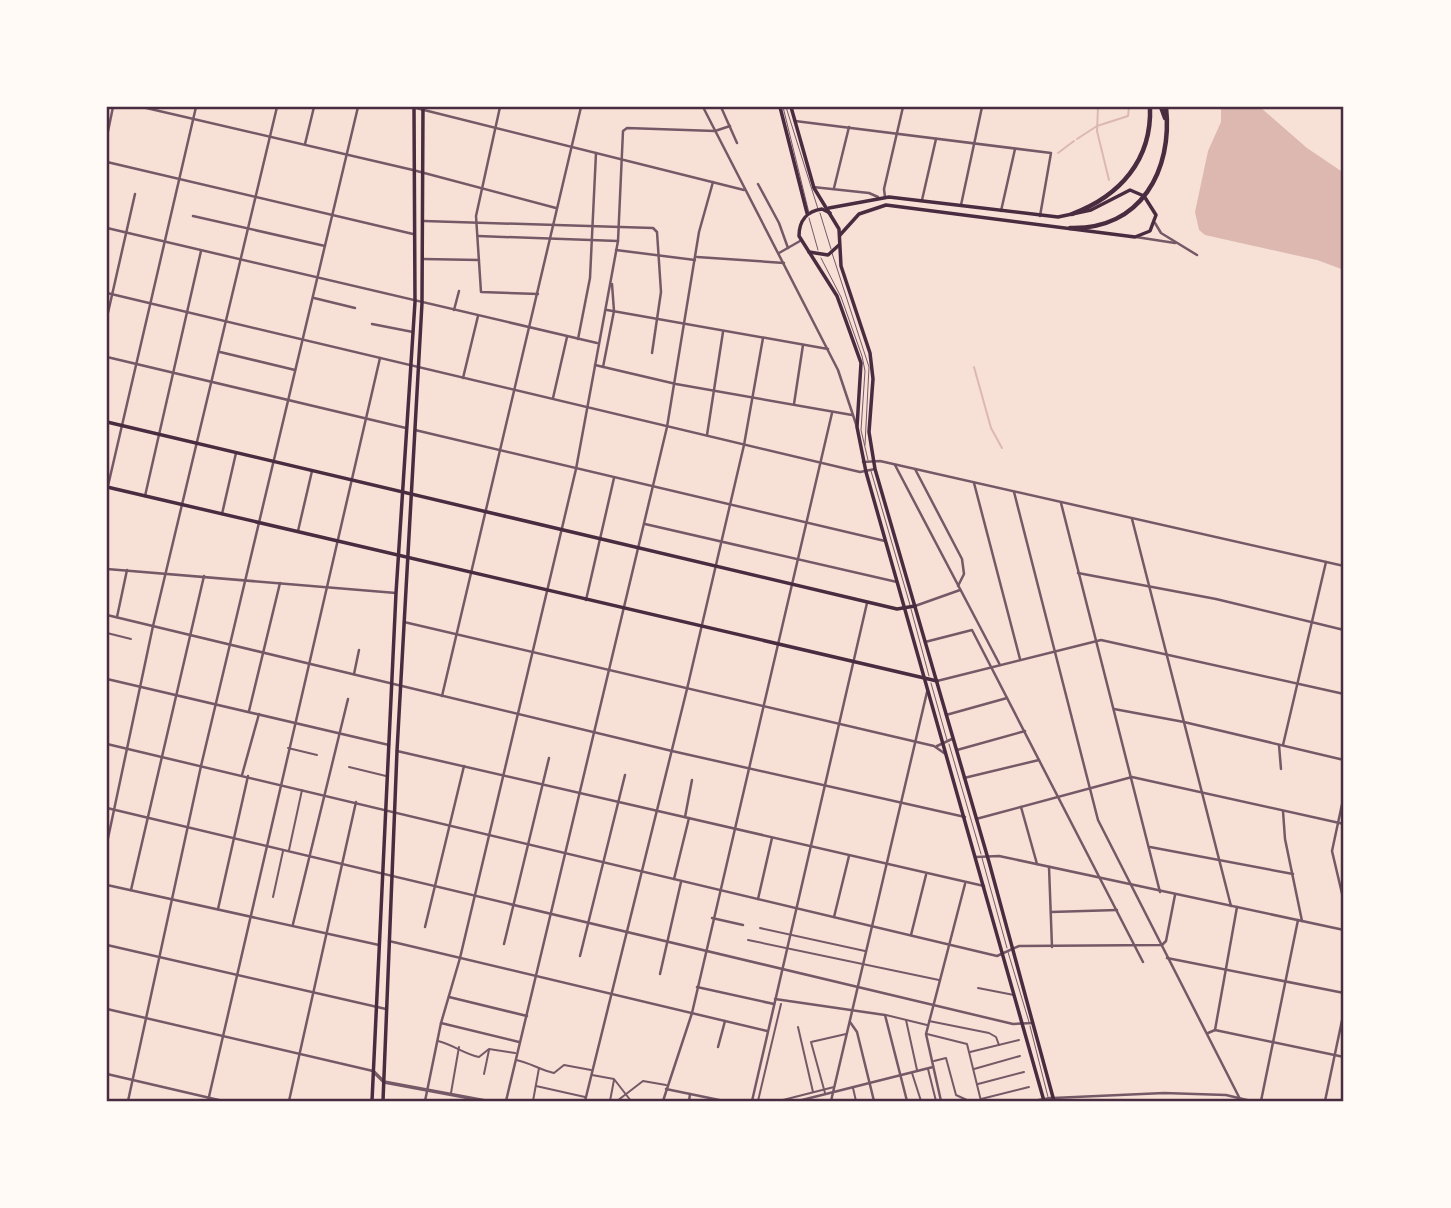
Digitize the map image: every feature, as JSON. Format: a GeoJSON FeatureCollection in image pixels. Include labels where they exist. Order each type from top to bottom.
{"type":"FeatureCollection","features":[{"type":"Feature","properties":{"kind":"highway"},"geometry":{"type":"LineString","coordinates":[[1072,214],[1103,200],[1128,178],[1146,145],[1150,107]]}},
{"type":"Feature","properties":{"kind":"highway"},"geometry":{"type":"LineString","coordinates":[[1070,228],[1104,224],[1144,196],[1164,161],[1167,126],[1163,107]]}},
{"type":"Feature","properties":{"kind":"main road"},"geometry":{"type":"LineString","coordinates":[[372,1101],[396,593],[415,302],[413,107]]}},
{"type":"Feature","properties":{"kind":"main road"},"geometry":{"type":"LineString","coordinates":[[785,107],[794,121],[813,187],[828,208],[840,235],[841,265],[873,366],[868,461],[886,541],[928,680],[928,691],[943,744],[979,857],[1023,1025],[1048,1100]]}},
{"type":"Feature","properties":{"kind":"main road"},"geometry":{"type":"LineString","coordinates":[[785,107],[808,214]]}},
{"type":"Feature","properties":{"kind":"main road"},"geometry":{"type":"LineString","coordinates":[[383,1101],[397,751],[424,259],[424,109]]}},
{"type":"Feature","properties":{"kind":"main road"},"geometry":{"type":"LineString","coordinates":[[840,235],[855,217],[878,206],[950,212],[1135,237],[1147,234],[1155,223],[1154,209],[1144,196],[1134,190],[1126,190],[1097,208],[1072,214],[1040,216],[885,197],[820,209],[808,214],[800,224],[800,241],[831,284],[861,363],[857,427],[937,681],[950,740],[956,750],[987,856],[1013,948],[1048,1100]]}},
{"type":"Feature","properties":{"kind":"main road"},"geometry":{"type":"LineString","coordinates":[[950,212],[951,204]]}},
{"type":"Feature","properties":{"kind":"main road"},"geometry":{"type":"LineString","coordinates":[[820,209],[831,214]]}},
{"type":"Feature","properties":{"kind":"main road"},"geometry":{"type":"LineString","coordinates":[[808,251],[821,256],[832,252],[839,244]]}},
{"type":"Feature","properties":{"kind":"main road"},"geometry":{"type":"LineString","coordinates":[[107,422],[867,603],[905,610],[913,607]]}},
{"type":"Feature","properties":{"kind":"main road"},"geometry":{"type":"LineString","coordinates":[[107,488],[937,681]]}},
{"type":"Feature","properties":{"kind":"street"},"geometry":{"type":"LineString","coordinates":[[107,136],[113,107]]}},
{"type":"Feature","properties":{"kind":"street"},"geometry":{"type":"LineString","coordinates":[[142,107],[413,170],[480,190],[556,208]]}},
{"type":"Feature","properties":{"kind":"street"},"geometry":{"type":"LineString","coordinates":[[107,488],[196,107]]}},
{"type":"Feature","properties":{"kind":"street"},"geometry":{"type":"LineString","coordinates":[[107,843],[153,626],[276,107]]}},
{"type":"Feature","properties":{"kind":"street"},"geometry":{"type":"LineString","coordinates":[[305,146],[314,107]]}},
{"type":"Feature","properties":{"kind":"street"},"geometry":{"type":"LineString","coordinates":[[128,1101],[201,766],[358,107]]}},
{"type":"Feature","properties":{"kind":"street"},"geometry":{"type":"LineString","coordinates":[[413,107],[744,190]]}},
{"type":"Feature","properties":{"kind":"street"},"geometry":{"type":"LineString","coordinates":[[500,107],[480,190],[477,222],[481,292],[538,294]]}},
{"type":"Feature","properties":{"kind":"street"},"geometry":{"type":"LineString","coordinates":[[442,695],[581,107]]}},
{"type":"Feature","properties":{"kind":"street"},"geometry":{"type":"LineString","coordinates":[[703,107],[828,349],[857,427]]}},
{"type":"Feature","properties":{"kind":"street"},"geometry":{"type":"LineString","coordinates":[[721,107],[737,143]]}},
{"type":"Feature","properties":{"kind":"street"},"geometry":{"type":"LineString","coordinates":[[885,197],[884,188],[903,107]]}},
{"type":"Feature","properties":{"kind":"street"},"geometry":{"type":"LineString","coordinates":[[961,205],[982,107]]}},
{"type":"Feature","properties":{"kind":"street"},"geometry":{"type":"LineString","coordinates":[[794,121],[1051,153],[1040,216]]}},
{"type":"Feature","properties":{"kind":"street"},"geometry":{"type":"LineString","coordinates":[[425,1101],[441,1023],[460,958],[576,469],[618,241],[624,128],[715,131],[730,126]]}},
{"type":"Feature","properties":{"kind":"street"},"geometry":{"type":"LineString","coordinates":[[834,188],[849,127]]}},
{"type":"Feature","properties":{"kind":"street"},"geometry":{"type":"LineString","coordinates":[[922,200],[936,139]]}},
{"type":"Feature","properties":{"kind":"street"},"geometry":{"type":"LineString","coordinates":[[1001,211],[1015,149]]}},
{"type":"Feature","properties":{"kind":"street"},"geometry":{"type":"LineString","coordinates":[[578,339],[590,278],[596,153]]}},
{"type":"Feature","properties":{"kind":"street"},"geometry":{"type":"LineString","coordinates":[[107,162],[413,234]]}},
{"type":"Feature","properties":{"kind":"street"},"geometry":{"type":"LineString","coordinates":[[506,1101],[667,427],[695,259],[713,182]]}},
{"type":"Feature","properties":{"kind":"street"},"geometry":{"type":"LineString","coordinates":[[758,184],[779,223],[788,248]]}},
{"type":"Feature","properties":{"kind":"street"},"geometry":{"type":"LineString","coordinates":[[813,187],[875,194],[878,198]]}},
{"type":"Feature","properties":{"kind":"street"},"geometry":{"type":"LineString","coordinates":[[107,317],[135,194]]}},
{"type":"Feature","properties":{"kind":"street"},"geometry":{"type":"LineString","coordinates":[[193,216],[325,246]]}},
{"type":"Feature","properties":{"kind":"street"},"geometry":{"type":"LineString","coordinates":[[424,221],[653,228],[657,232],[661,292],[652,353]]}},
{"type":"Feature","properties":{"kind":"street"},"geometry":{"type":"LineString","coordinates":[[1155,223],[1161,233],[1197,256]]}},
{"type":"Feature","properties":{"kind":"street"},"geometry":{"type":"LineString","coordinates":[[107,228],[599,344]]}},
{"type":"Feature","properties":{"kind":"street"},"geometry":{"type":"LineString","coordinates":[[478,236],[618,241]]}},
{"type":"Feature","properties":{"kind":"street"},"geometry":{"type":"LineString","coordinates":[[1135,237],[1178,243]]}},
{"type":"Feature","properties":{"kind":"street"},"geometry":{"type":"LineString","coordinates":[[779,253],[800,241]]}},
{"type":"Feature","properties":{"kind":"street"},"geometry":{"type":"LineString","coordinates":[[616,250],[695,259],[784,263]]}},
{"type":"Feature","properties":{"kind":"street"},"geometry":{"type":"LineString","coordinates":[[145,496],[189,313],[201,251]]}},
{"type":"Feature","properties":{"kind":"street"},"geometry":{"type":"LineString","coordinates":[[424,259],[479,260]]}},
{"type":"Feature","properties":{"kind":"street"},"geometry":{"type":"LineString","coordinates":[[603,367],[614,311],[612,277]]}},
{"type":"Feature","properties":{"kind":"street"},"geometry":{"type":"LineString","coordinates":[[454,310],[459,291]]}},
{"type":"Feature","properties":{"kind":"street"},"geometry":{"type":"LineString","coordinates":[[107,293],[667,427],[820,462],[871,470]]}},
{"type":"Feature","properties":{"kind":"street"},"geometry":{"type":"LineString","coordinates":[[313,298],[355,308]]}},
{"type":"Feature","properties":{"kind":"street"},"geometry":{"type":"LineString","coordinates":[[606,310],[828,349]]}},
{"type":"Feature","properties":{"kind":"street"},"geometry":{"type":"LineString","coordinates":[[463,378],[478,315]]}},
{"type":"Feature","properties":{"kind":"street"},"geometry":{"type":"LineString","coordinates":[[372,324],[413,332]]}},
{"type":"Feature","properties":{"kind":"street"},"geometry":{"type":"LineString","coordinates":[[707,435],[724,330]]}},
{"type":"Feature","properties":{"kind":"street"},"geometry":{"type":"LineString","coordinates":[[552,399],[567,337]]}},
{"type":"Feature","properties":{"kind":"street"},"geometry":{"type":"LineString","coordinates":[[536,1086],[585,1099],[687,689],[744,444],[764,338]]}},
{"type":"Feature","properties":{"kind":"street"},"geometry":{"type":"LineString","coordinates":[[793,406],[803,345]]}},
{"type":"Feature","properties":{"kind":"street"},"geometry":{"type":"LineString","coordinates":[[220,352],[296,370]]}},
{"type":"Feature","properties":{"kind":"street"},"geometry":{"type":"LineString","coordinates":[[107,357],[406,428]]}},
{"type":"Feature","properties":{"kind":"street"},"geometry":{"type":"LineString","coordinates":[[208,1100],[307,663],[380,358]]}},
{"type":"Feature","properties":{"kind":"street"},"geometry":{"type":"LineString","coordinates":[[595,365],[676,384],[852,415]]}},
{"type":"Feature","properties":{"kind":"street"},"geometry":{"type":"LineString","coordinates":[[847,399],[853,402],[859,396]]}},
{"type":"Feature","properties":{"kind":"street"},"geometry":{"type":"LineString","coordinates":[[663,1101],[692,1013],[718,890],[832,412]]}},
{"type":"Feature","properties":{"kind":"street"},"geometry":{"type":"LineString","coordinates":[[415,430],[886,541]]}},
{"type":"Feature","properties":{"kind":"street"},"geometry":{"type":"LineString","coordinates":[[222,514],[236,453]]}},
{"type":"Feature","properties":{"kind":"street"},"geometry":{"type":"LineString","coordinates":[[868,461],[915,469],[1344,566]]}},
{"type":"Feature","properties":{"kind":"street"},"geometry":{"type":"LineString","coordinates":[[895,465],[1000,665]]}},
{"type":"Feature","properties":{"kind":"street"},"geometry":{"type":"LineString","coordinates":[[915,469],[962,559],[964,574],[958,586]]}},
{"type":"Feature","properties":{"kind":"street"},"geometry":{"type":"LineString","coordinates":[[298,531],[312,471]]}},
{"type":"Feature","properties":{"kind":"street"},"geometry":{"type":"LineString","coordinates":[[586,600],[614,478]]}},
{"type":"Feature","properties":{"kind":"street"},"geometry":{"type":"LineString","coordinates":[[974,483],[1020,661]]}},
{"type":"Feature","properties":{"kind":"street"},"geometry":{"type":"LineString","coordinates":[[1014,492],[1099,823],[1240,1100]]}},
{"type":"Feature","properties":{"kind":"street"},"geometry":{"type":"LineString","coordinates":[[1061,503],[1160,892]]}},
{"type":"Feature","properties":{"kind":"street"},"geometry":{"type":"LineString","coordinates":[[1132,519],[1231,906]]}},
{"type":"Feature","properties":{"kind":"street"},"geometry":{"type":"LineString","coordinates":[[645,524],[897,582]]}},
{"type":"Feature","properties":{"kind":"street"},"geometry":{"type":"LineString","coordinates":[[1281,769],[1281,744],[1326,562]]}},
{"type":"Feature","properties":{"kind":"street"},"geometry":{"type":"LineString","coordinates":[[107,569],[396,593]]}},
{"type":"Feature","properties":{"kind":"street"},"geometry":{"type":"LineString","coordinates":[[117,617],[127,570]]}},
{"type":"Feature","properties":{"kind":"street"},"geometry":{"type":"LineString","coordinates":[[1078,573],[1148,585],[1344,630]]}},
{"type":"Feature","properties":{"kind":"street"},"geometry":{"type":"LineString","coordinates":[[131,890],[204,576]]}},
{"type":"Feature","properties":{"kind":"street"},"geometry":{"type":"LineString","coordinates":[[249,711],[280,583]]}},
{"type":"Feature","properties":{"kind":"street"},"geometry":{"type":"LineString","coordinates":[[913,607],[960,590]]}},
{"type":"Feature","properties":{"kind":"street"},"geometry":{"type":"LineString","coordinates":[[752,1101],[867,603]]}},
{"type":"Feature","properties":{"kind":"street"},"geometry":{"type":"LineString","coordinates":[[107,615],[672,751],[965,817]]}},
{"type":"Feature","properties":{"kind":"street"},"geometry":{"type":"LineString","coordinates":[[404,622],[934,746],[946,754]]}},
{"type":"Feature","properties":{"kind":"street"},"geometry":{"type":"LineString","coordinates":[[925,642],[972,630],[1143,962]]}},
{"type":"Feature","properties":{"kind":"street"},"geometry":{"type":"LineString","coordinates":[[107,633],[131,639]]}},
{"type":"Feature","properties":{"kind":"street"},"geometry":{"type":"LineString","coordinates":[[937,681],[1096,640],[1344,694]]}},
{"type":"Feature","properties":{"kind":"street"},"geometry":{"type":"LineString","coordinates":[[354,674],[359,650]]}},
{"type":"Feature","properties":{"kind":"street"},"geometry":{"type":"LineString","coordinates":[[107,679],[389,745]]}},
{"type":"Feature","properties":{"kind":"street"},"geometry":{"type":"LineString","coordinates":[[831,1101],[928,691]]}},
{"type":"Feature","properties":{"kind":"street"},"geometry":{"type":"LineString","coordinates":[[946,715],[1007,698]]}},
{"type":"Feature","properties":{"kind":"street"},"geometry":{"type":"LineString","coordinates":[[292,925],[348,699]]}},
{"type":"Feature","properties":{"kind":"street"},"geometry":{"type":"LineString","coordinates":[[1115,709],[1184,722],[1344,760]]}},
{"type":"Feature","properties":{"kind":"street"},"geometry":{"type":"LineString","coordinates":[[242,775],[259,714]]}},
{"type":"Feature","properties":{"kind":"street"},"geometry":{"type":"LineString","coordinates":[[956,750],[1025,731]]}},
{"type":"Feature","properties":{"kind":"street"},"geometry":{"type":"LineString","coordinates":[[934,746],[950,740]]}},
{"type":"Feature","properties":{"kind":"street"},"geometry":{"type":"LineString","coordinates":[[107,744],[280,783],[489,836],[997,956],[1013,948],[1162,945],[1166,941],[1175,895]]}},
{"type":"Feature","properties":{"kind":"street"},"geometry":{"type":"LineString","coordinates":[[288,748],[317,755]]}},
{"type":"Feature","properties":{"kind":"street"},"geometry":{"type":"LineString","coordinates":[[397,751],[965,884],[985,886]]}},
{"type":"Feature","properties":{"kind":"street"},"geometry":{"type":"LineString","coordinates":[[504,944],[549,758]]}},
{"type":"Feature","properties":{"kind":"street"},"geometry":{"type":"LineString","coordinates":[[964,778],[1039,760]]}},
{"type":"Feature","properties":{"kind":"street"},"geometry":{"type":"LineString","coordinates":[[425,927],[464,766]]}},
{"type":"Feature","properties":{"kind":"street"},"geometry":{"type":"LineString","coordinates":[[349,767],[388,776]]}},
{"type":"Feature","properties":{"kind":"street"},"geometry":{"type":"LineString","coordinates":[[580,956],[625,775]]}},
{"type":"Feature","properties":{"kind":"street"},"geometry":{"type":"LineString","coordinates":[[218,909],[248,776]]}},
{"type":"Feature","properties":{"kind":"street"},"geometry":{"type":"LineString","coordinates":[[976,819],[1132,777],[1344,824]]}},
{"type":"Feature","properties":{"kind":"street"},"geometry":{"type":"LineString","coordinates":[[674,879],[692,780]]}},
{"type":"Feature","properties":{"kind":"street"},"geometry":{"type":"LineString","coordinates":[[288,851],[302,789]]}},
{"type":"Feature","properties":{"kind":"street"},"geometry":{"type":"LineString","coordinates":[[1344,795],[1332,850],[1344,902]]}},
{"type":"Feature","properties":{"kind":"street"},"geometry":{"type":"LineString","coordinates":[[289,1101],[356,802]]}},
{"type":"Feature","properties":{"kind":"street"},"geometry":{"type":"LineString","coordinates":[[1021,807],[1037,864]]}},
{"type":"Feature","properties":{"kind":"street"},"geometry":{"type":"LineString","coordinates":[[107,808],[383,872],[933,1006],[1023,1025],[1031,1023]]}},
{"type":"Feature","properties":{"kind":"street"},"geometry":{"type":"LineString","coordinates":[[1261,1101],[1300,920],[1284,839],[1283,809]]}},
{"type":"Feature","properties":{"kind":"street"},"geometry":{"type":"LineString","coordinates":[[758,899],[772,838]]}},
{"type":"Feature","properties":{"kind":"street"},"geometry":{"type":"LineString","coordinates":[[1150,847],[1293,874]]}},
{"type":"Feature","properties":{"kind":"street"},"geometry":{"type":"LineString","coordinates":[[273,897],[283,850]]}},
{"type":"Feature","properties":{"kind":"street"},"geometry":{"type":"LineString","coordinates":[[834,917],[849,856]]}},
{"type":"Feature","properties":{"kind":"street"},"geometry":{"type":"LineString","coordinates":[[979,857],[1037,864],[1344,930]]}},
{"type":"Feature","properties":{"kind":"street"},"geometry":{"type":"LineString","coordinates":[[1049,867],[1052,947]]}},
{"type":"Feature","properties":{"kind":"street"},"geometry":{"type":"LineString","coordinates":[[911,935],[926,874]]}},
{"type":"Feature","properties":{"kind":"street"},"geometry":{"type":"LineString","coordinates":[[660,974],[681,881]]}},
{"type":"Feature","properties":{"kind":"street"},"geometry":{"type":"LineString","coordinates":[[939,1101],[930,1068],[926,1034],[965,884]]}},
{"type":"Feature","properties":{"kind":"street"},"geometry":{"type":"LineString","coordinates":[[107,885],[379,945]]}},
{"type":"Feature","properties":{"kind":"street"},"geometry":{"type":"LineString","coordinates":[[1214,1030],[1237,907]]}},
{"type":"Feature","properties":{"kind":"street"},"geometry":{"type":"LineString","coordinates":[[1051,912],[1117,910]]}},
{"type":"Feature","properties":{"kind":"street"},"geometry":{"type":"LineString","coordinates":[[712,918],[743,925]]}},
{"type":"Feature","properties":{"kind":"street"},"geometry":{"type":"LineString","coordinates":[[760,928],[866,951]]}},
{"type":"Feature","properties":{"kind":"street"},"geometry":{"type":"LineString","coordinates":[[748,940],[940,980]]}},
{"type":"Feature","properties":{"kind":"street"},"geometry":{"type":"LineString","coordinates":[[388,941],[767,1031]]}},
{"type":"Feature","properties":{"kind":"street"},"geometry":{"type":"LineString","coordinates":[[107,945],[386,1009]]}},
{"type":"Feature","properties":{"kind":"street"},"geometry":{"type":"LineString","coordinates":[[1167,958],[1344,993]]}},
{"type":"Feature","properties":{"kind":"street"},"geometry":{"type":"LineString","coordinates":[[697,987],[774,1004]]}},
{"type":"Feature","properties":{"kind":"street"},"geometry":{"type":"LineString","coordinates":[[978,988],[1015,995]]}},
{"type":"Feature","properties":{"kind":"street"},"geometry":{"type":"LineString","coordinates":[[449,997],[527,1016]]}},
{"type":"Feature","properties":{"kind":"street"},"geometry":{"type":"LineString","coordinates":[[775,999],[853,1008],[905,1020],[989,1033],[996,1037],[999,1045]]}},
{"type":"Feature","properties":{"kind":"street"},"geometry":{"type":"LineString","coordinates":[[758,1101],[781,1004]]}},
{"type":"Feature","properties":{"kind":"street"},"geometry":{"type":"LineString","coordinates":[[107,1009],[373,1071],[384,1082],[486,1101]]}},
{"type":"Feature","properties":{"kind":"street"},"geometry":{"type":"LineString","coordinates":[[1325,1101],[1344,1011]]}},
{"type":"Feature","properties":{"kind":"street"},"geometry":{"type":"LineString","coordinates":[[885,1015],[907,1101]]}},
{"type":"Feature","properties":{"kind":"street"},"geometry":{"type":"LineString","coordinates":[[905,1020],[917,1071]]}},
{"type":"Feature","properties":{"kind":"street"},"geometry":{"type":"LineString","coordinates":[[718,1047],[725,1021]]}},
{"type":"Feature","properties":{"kind":"street"},"geometry":{"type":"LineString","coordinates":[[850,1022],[857,1031],[873,1101]]}},
{"type":"Feature","properties":{"kind":"street"},"geometry":{"type":"LineString","coordinates":[[441,1023],[519,1042]]}},
{"type":"Feature","properties":{"kind":"street"},"geometry":{"type":"LineString","coordinates":[[798,1027],[813,1092]]}},
{"type":"Feature","properties":{"kind":"street"},"geometry":{"type":"LineString","coordinates":[[1208,1033],[1214,1030],[1344,1057]]}},
{"type":"Feature","properties":{"kind":"street"},"geometry":{"type":"LineString","coordinates":[[826,1094],[811,1042],[847,1034]]}},
{"type":"Feature","properties":{"kind":"street"},"geometry":{"type":"LineString","coordinates":[[926,1034],[967,1044],[981,1100],[1029,1087]]}},
{"type":"Feature","properties":{"kind":"street"},"geometry":{"type":"LineString","coordinates":[[969,1052],[1019,1040]]}},
{"type":"Feature","properties":{"kind":"street"},"geometry":{"type":"LineString","coordinates":[[437,1041],[460,1047],[466,1055],[479,1057],[489,1049],[516,1054]]}},
{"type":"Feature","properties":{"kind":"street"},"geometry":{"type":"LineString","coordinates":[[451,1094],[460,1047]]}},
{"type":"Feature","properties":{"kind":"street"},"geometry":{"type":"LineString","coordinates":[[484,1074],[489,1049]]}},
{"type":"Feature","properties":{"kind":"street"},"geometry":{"type":"LineString","coordinates":[[973,1069],[1020,1056]]}},
{"type":"Feature","properties":{"kind":"street"},"geometry":{"type":"LineString","coordinates":[[931,1062],[946,1058],[956,1095],[969,1101]]}},
{"type":"Feature","properties":{"kind":"street"},"geometry":{"type":"LineString","coordinates":[[515,1060],[554,1073],[564,1065],[592,1070]]}},
{"type":"Feature","properties":{"kind":"street"},"geometry":{"type":"LineString","coordinates":[[533,1101],[539,1067]]}},
{"type":"Feature","properties":{"kind":"street"},"geometry":{"type":"LineString","coordinates":[[798,1101],[930,1068]]}},
{"type":"Feature","properties":{"kind":"street"},"geometry":{"type":"LineString","coordinates":[[912,1072],[921,1101]]}},
{"type":"Feature","properties":{"kind":"street"},"geometry":{"type":"LineString","coordinates":[[976,1084],[1024,1072]]}},
{"type":"Feature","properties":{"kind":"street"},"geometry":{"type":"LineString","coordinates":[[107,1074],[208,1100],[223,1101]]}},
{"type":"Feature","properties":{"kind":"street"},"geometry":{"type":"LineString","coordinates":[[591,1075],[614,1079],[631,1101]]}},
{"type":"Feature","properties":{"kind":"street"},"geometry":{"type":"LineString","coordinates":[[610,1101],[614,1079]]}},
{"type":"Feature","properties":{"kind":"street"},"geometry":{"type":"LineString","coordinates":[[617,1101],[643,1081],[724,1101]]}},
{"type":"Feature","properties":{"kind":"street"},"geometry":{"type":"LineString","coordinates":[[779,1101],[835,1087]]}},
{"type":"Feature","properties":{"kind":"street"},"geometry":{"type":"LineString","coordinates":[[852,1087],[856,1101]]}},
{"type":"Feature","properties":{"kind":"street"},"geometry":{"type":"LineString","coordinates":[[1036,1101],[1164,1093],[1216,1095],[1251,1101]]}},
{"type":"Feature","properties":{"kind":"street"},"geometry":{"type":"LineString","coordinates":[[689,1101],[691,1094]]}},
{"type":"Feature","properties":{"kind":"street"},"geometry":{"type":"LineString","coordinates":[[1216,1095],[1218,1101]]}},
{"type":"Feature","properties":{"kind":"lane"},"geometry":{"type":"LineString","coordinates":[[785,107],[869,367],[865,448]]}},
{"type":"Feature","properties":{"kind":"lane"},"geometry":{"type":"LineString","coordinates":[[808,214],[821,256],[841,297],[862,356],[865,371],[861,430],[868,461]]}},
{"type":"Feature","properties":{"kind":"lane"},"geometry":{"type":"LineString","coordinates":[[913,607],[928,680],[950,740],[1006,953],[1031,1023]]}},
{"type":"Feature","properties":{"kind":"shaded area"},"geometry":{"type":"Polygon","coordinates":[[[1221,107],[1260,107],[1307,148],[1344,173],[1344,270],[1317,260],[1205,235],[1199,230],[1195,212],[1208,151],[1221,122],[1221,107]]]}},
{"type":"Feature","properties":{"kind":"waterway"},"geometry":{"type":"LineString","coordinates":[[1098,107],[1097,131],[1109,180]]}},
{"type":"Feature","properties":{"kind":"waterway"},"geometry":{"type":"LineString","coordinates":[[1077,139],[1097,126],[1128,116],[1129,107]]}},
{"type":"Feature","properties":{"kind":"waterway"},"geometry":{"type":"LineString","coordinates":[[1058,153],[1074,141]]}},
{"type":"Feature","properties":{"kind":"waterway"},"geometry":{"type":"LineString","coordinates":[[974,367],[991,428],[1002,448]]}}]}
